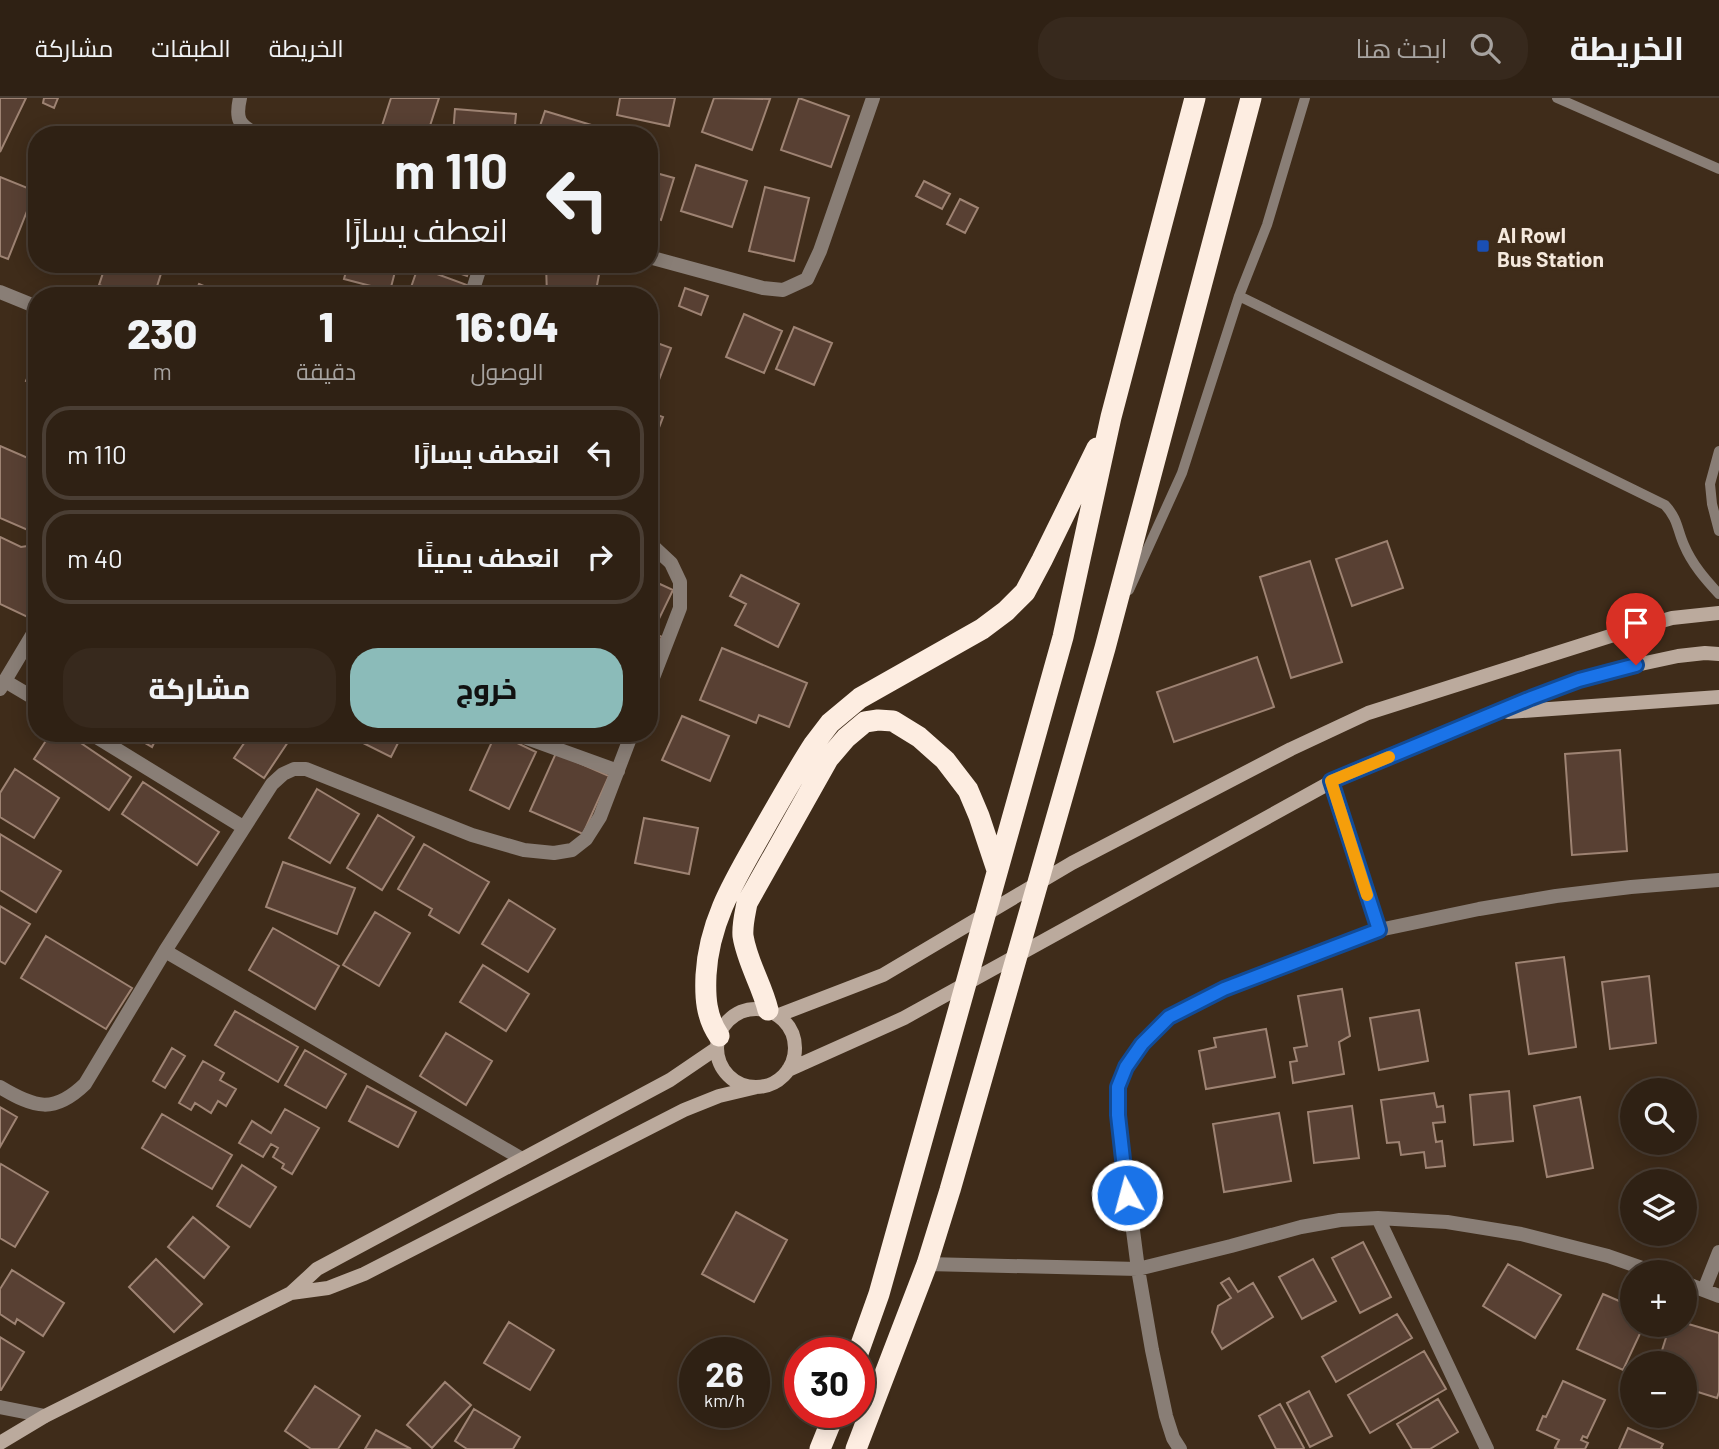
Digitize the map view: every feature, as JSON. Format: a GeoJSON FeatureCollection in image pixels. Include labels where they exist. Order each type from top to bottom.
{"type":"FeatureCollection","features":[{"type":"Feature","properties":{"kind":"highway"},"geometry":{"type":"LineString","coordinates":[[864,1337],[879,1294],[1063,638],[1111,417],[1195,98]]}},
{"type":"Feature","properties":{"kind":"highway"},"geometry":{"type":"LineString","coordinates":[[856,1449],[927,1264],[950,1189],[1105,648],[1251,98]]}},
{"type":"Feature","properties":{"kind":"highway"},"geometry":{"type":"LineString","coordinates":[[718,1042],[705,995],[706,960],[713,928],[728,892],[794,775],[830,723],[860,698],[982,629],[1025,592],[1111,417]]}},
{"type":"Feature","properties":{"kind":"highway"},"geometry":{"type":"LineString","coordinates":[[774,1013],[748,955],[743,937],[743,919],[747,903],[828,759],[846,738],[865,722],[893,721],[919,737],[945,760],[968,790],[997,870]]}},
{"type":"Feature","properties":{"kind":"highway"},"geometry":{"type":"LineString","coordinates":[[820,1449],[829,1428]]}},
{"type":"Feature","properties":{"kind":"street"},"geometry":{"type":"LineString","coordinates":[[240,98],[237,114],[243,126]]}},
{"type":"Feature","properties":{"kind":"street"},"geometry":{"type":"LineString","coordinates":[[658,259],[763,288],[783,290],[807,279],[820,251],[873,98]]}},
{"type":"Feature","properties":{"kind":"street"},"geometry":{"type":"LineString","coordinates":[[0,292],[28,303]]}},
{"type":"Feature","properties":{"kind":"street"},"geometry":{"type":"LineString","coordinates":[[658,551],[671,563],[680,582],[680,608],[658,665]]}},
{"type":"Feature","properties":{"kind":"street"},"geometry":{"type":"LineString","coordinates":[[774,1013],[883,975],[1072,863],[1291,749],[1368,713],[1635,628],[1672,618],[1719,613]]}},
{"type":"Feature","properties":{"kind":"street"},"geometry":{"type":"LineString","coordinates":[[28,641],[2,685],[28,697]]}},
{"type":"Feature","properties":{"kind":"street"},"geometry":{"type":"LineString","coordinates":[[788,1070],[904,1018],[1331,781],[1579,680],[1678,656],[1719,654]]}},
{"type":"Feature","properties":{"kind":"street"},"geometry":{"type":"LineString","coordinates":[[1493,713],[1719,697]]}},
{"type":"Feature","properties":{"kind":"street"},"geometry":{"type":"LineString","coordinates":[[105,742],[243,827]]}},
{"type":"Feature","properties":{"kind":"street"},"geometry":{"type":"LineString","coordinates":[[538,742],[618,771]]}},
{"type":"Feature","properties":{"kind":"street"},"geometry":{"type":"LineString","coordinates":[[0,1087],[23,1099],[52,1105],[74,1095],[85,1084],[164,951],[243,827],[271,784],[283,774],[295,769],[306,769],[472,835],[524,850],[554,853],[572,850],[586,839],[600,817],[629,742]]}},
{"type":"Feature","properties":{"kind":"street"},"geometry":{"type":"LineString","coordinates":[[1331,781],[1379,930]]}},
{"type":"Feature","properties":{"kind":"street"},"geometry":{"type":"LineString","coordinates":[[1180,1449],[1173,1438],[1166,1416],[1138,1269],[1118,1115],[1118,1087],[1126,1067],[1142,1044],[1169,1017],[1224,989],[1379,930],[1556,896],[1719,880]]}},
{"type":"Feature","properties":{"kind":"street"},"geometry":{"type":"LineString","coordinates":[[164,951],[522,1159]]}},
{"type":"Feature","properties":{"kind":"street"},"geometry":{"type":"LineString","coordinates":[[292,1293],[328,1288],[364,1274],[684,1110],[719,1096],[769,1085],[780,1079],[794,1059],[796,1047],[793,1035],[788,1024],[774,1013],[756,1008],[733,1016],[724,1025],[718,1042],[719,1060],[725,1071],[744,1085],[757,1087]]}},
{"type":"Feature","properties":{"kind":"street"},"geometry":{"type":"LineString","coordinates":[[0,1443],[45,1416],[292,1293],[317,1269],[670,1080],[718,1042]]}},
{"type":"Feature","properties":{"kind":"street"},"geometry":{"type":"LineString","coordinates":[[927,1264],[1138,1269],[1301,1227],[1340,1220],[1378,1218],[1447,1222],[1521,1234],[1620,1260]]}},
{"type":"Feature","properties":{"kind":"street"},"geometry":{"type":"LineString","coordinates":[[1378,1218],[1487,1449]]}},
{"type":"Feature","properties":{"kind":"street"},"geometry":{"type":"LineString","coordinates":[[1704,1290],[1719,1252]]}},
{"type":"Feature","properties":{"kind":"street"},"geometry":{"type":"LineString","coordinates":[[1697,1287],[1719,1296]]}},
{"type":"Feature","properties":{"kind":"street"},"geometry":{"type":"LineString","coordinates":[[0,1407],[45,1416]]}},
{"type":"Feature","properties":{"kind":"lane"},"geometry":{"type":"LineString","coordinates":[[1105,648],[1182,473],[1238,296],[1267,225],[1305,98]]}},
{"type":"Feature","properties":{"kind":"lane"},"geometry":{"type":"LineString","coordinates":[[1557,98],[1719,169]]}},
{"type":"Feature","properties":{"kind":"lane"},"geometry":{"type":"LineString","coordinates":[[1238,296],[1656,499],[1673,513],[1689,555],[1704,579],[1719,594]]}},
{"type":"Feature","properties":{"kind":"lane"},"geometry":{"type":"LineString","coordinates":[[1719,451],[1710,484],[1719,531]]}},
{"type":"Feature","properties":{"kind":"building"},"geometry":{"type":"Polygon","coordinates":[[[0,98],[26,98],[0,152],[0,98]]]}},
{"type":"Feature","properties":{"kind":"building"},"geometry":{"type":"Polygon","coordinates":[[[44,98],[58,98],[54,108],[43,103],[44,98]]]}},
{"type":"Feature","properties":{"kind":"building"},"geometry":{"type":"Polygon","coordinates":[[[391,98],[439,98],[430,126],[382,126],[391,98]]]}},
{"type":"Feature","properties":{"kind":"building"},"geometry":{"type":"Polygon","coordinates":[[[620,98],[675,98],[669,126],[617,115],[620,98]]]}},
{"type":"Feature","properties":{"kind":"building"},"geometry":{"type":"Polygon","coordinates":[[[714,98],[770,99],[752,150],[702,132],[714,98]]]}},
{"type":"Feature","properties":{"kind":"building"},"geometry":{"type":"Polygon","coordinates":[[[799,98],[849,116],[831,167],[781,150],[799,98]]]}},
{"type":"Feature","properties":{"kind":"building"},"geometry":{"type":"Polygon","coordinates":[[[455,109],[516,114],[515,126],[454,126],[455,109]]]}},
{"type":"Feature","properties":{"kind":"building"},"geometry":{"type":"Polygon","coordinates":[[[545,111],[595,126],[540,126],[545,111]]]}},
{"type":"Feature","properties":{"kind":"building"},"geometry":{"type":"Polygon","coordinates":[[[696,165],[747,181],[732,227],[681,211],[696,165]]]}},
{"type":"Feature","properties":{"kind":"building"},"geometry":{"type":"Polygon","coordinates":[[[658,174],[674,178],[661,220],[658,219],[658,174]]]}},
{"type":"Feature","properties":{"kind":"building"},"geometry":{"type":"Polygon","coordinates":[[[0,177],[28,188],[28,209],[8,259],[0,256],[0,177]]]}},
{"type":"Feature","properties":{"kind":"building"},"geometry":{"type":"Polygon","coordinates":[[[924,181],[950,194],[942,209],[916,196],[924,181]]]}},
{"type":"Feature","properties":{"kind":"building"},"geometry":{"type":"Polygon","coordinates":[[[765,187],[809,198],[794,261],[749,251],[765,187]]]}},
{"type":"Feature","properties":{"kind":"building"},"geometry":{"type":"Polygon","coordinates":[[[960,199],[978,208],[965,233],[947,224],[960,199]]]}},
{"type":"Feature","properties":{"kind":"building"},"geometry":{"type":"Polygon","coordinates":[[[103,273],[161,273],[157,287],[99,285],[103,273]]]}},
{"type":"Feature","properties":{"kind":"building"},"geometry":{"type":"Polygon","coordinates":[[[346,273],[395,273],[391,287],[375,287],[344,279],[346,273]]]}},
{"type":"Feature","properties":{"kind":"building"},"geometry":{"type":"Polygon","coordinates":[[[416,273],[434,273],[467,285],[466,287],[411,287],[416,273]]]}},
{"type":"Feature","properties":{"kind":"building"},"geometry":{"type":"Polygon","coordinates":[[[546,273],[599,273],[597,287],[547,287],[546,273]]]}},
{"type":"Feature","properties":{"kind":"building"},"geometry":{"type":"Polygon","coordinates":[[[685,288],[708,296],[701,315],[679,306],[685,288]]]}},
{"type":"Feature","properties":{"kind":"building"},"geometry":{"type":"Polygon","coordinates":[[[744,314],[782,331],[764,373],[726,357],[744,314]]]}},
{"type":"Feature","properties":{"kind":"building"},"geometry":{"type":"Polygon","coordinates":[[[794,327],[832,343],[814,385],[776,369],[794,327]]]}},
{"type":"Feature","properties":{"kind":"building"},"geometry":{"type":"Polygon","coordinates":[[[658,343],[671,348],[658,382],[658,343]]]}},
{"type":"Feature","properties":{"kind":"building"},"geometry":{"type":"Polygon","coordinates":[[[658,415],[663,417],[658,430],[658,415]]]}},
{"type":"Feature","properties":{"kind":"building"},"geometry":{"type":"Polygon","coordinates":[[[0,446],[28,458],[28,530],[0,518],[0,446]]]}},
{"type":"Feature","properties":{"kind":"building"},"geometry":{"type":"Polygon","coordinates":[[[0,537],[21,547],[28,546],[28,617],[0,604],[0,537]]]}},
{"type":"Feature","properties":{"kind":"building"},"geometry":{"type":"Polygon","coordinates":[[[1387,541],[1403,588],[1352,606],[1336,559],[1387,541]]]}},
{"type":"Feature","properties":{"kind":"building"},"geometry":{"type":"Polygon","coordinates":[[[1310,561],[1342,662],[1291,678],[1260,577],[1310,561]]]}},
{"type":"Feature","properties":{"kind":"building"},"geometry":{"type":"Polygon","coordinates":[[[741,575],[799,604],[778,647],[735,625],[746,604],[730,596],[741,575]]]}},
{"type":"Feature","properties":{"kind":"building"},"geometry":{"type":"Polygon","coordinates":[[[658,583],[673,590],[658,621],[658,583]]]}},
{"type":"Feature","properties":{"kind":"building"},"geometry":{"type":"Polygon","coordinates":[[[722,648],[807,683],[789,727],[759,715],[756,723],[700,700],[722,648]]]}},
{"type":"Feature","properties":{"kind":"building"},"geometry":{"type":"Polygon","coordinates":[[[1257,657],[1274,707],[1174,742],[1157,692],[1257,657]]]}},
{"type":"Feature","properties":{"kind":"building"},"geometry":{"type":"Polygon","coordinates":[[[682,716],[729,736],[710,781],[662,760],[682,716]]]}},
{"type":"Feature","properties":{"kind":"building"},"geometry":{"type":"Polygon","coordinates":[[[45,742],[79,742],[131,777],[109,810],[34,759],[45,742]]]}},
{"type":"Feature","properties":{"kind":"building"},"geometry":{"type":"Polygon","coordinates":[[[245,742],[288,742],[264,778],[234,758],[245,742]]]}},
{"type":"Feature","properties":{"kind":"building"},"geometry":{"type":"Polygon","coordinates":[[[361,742],[398,742],[391,757],[361,742]]]}},
{"type":"Feature","properties":{"kind":"building"},"geometry":{"type":"Polygon","coordinates":[[[492,742],[515,742],[536,752],[509,809],[470,790],[492,742]]]}},
{"type":"Feature","properties":{"kind":"building"},"geometry":{"type":"Polygon","coordinates":[[[1620,750],[1627,851],[1572,855],[1565,754],[1620,750]]]}},
{"type":"Feature","properties":{"kind":"building"},"geometry":{"type":"Polygon","coordinates":[[[556,753],[609,776],[583,834],[530,811],[556,753]]]}},
{"type":"Feature","properties":{"kind":"building"},"geometry":{"type":"Polygon","coordinates":[[[15,769],[59,798],[34,838],[0,817],[0,793],[15,769]]]}},
{"type":"Feature","properties":{"kind":"building"},"geometry":{"type":"Polygon","coordinates":[[[143,782],[219,832],[197,865],[122,814],[143,782]]]}},
{"type":"Feature","properties":{"kind":"building"},"geometry":{"type":"Polygon","coordinates":[[[317,789],[359,814],[330,863],[289,838],[317,789]]]}},
{"type":"Feature","properties":{"kind":"building"},"geometry":{"type":"Polygon","coordinates":[[[378,815],[414,837],[382,890],[347,868],[378,815]]]}},
{"type":"Feature","properties":{"kind":"building"},"geometry":{"type":"Polygon","coordinates":[[[644,818],[698,828],[689,874],[635,863],[644,818]]]}},
{"type":"Feature","properties":{"kind":"building"},"geometry":{"type":"Polygon","coordinates":[[[0,834],[61,871],[36,912],[0,890],[0,834]]]}},
{"type":"Feature","properties":{"kind":"building"},"geometry":{"type":"Polygon","coordinates":[[[424,844],[489,882],[459,933],[429,915],[432,909],[398,889],[424,844]]]}},
{"type":"Feature","properties":{"kind":"building"},"geometry":{"type":"Polygon","coordinates":[[[283,862],[355,888],[337,934],[266,907],[283,862]]]}},
{"type":"Feature","properties":{"kind":"building"},"geometry":{"type":"Polygon","coordinates":[[[509,900],[555,929],[528,972],[482,944],[509,900]]]}},
{"type":"Feature","properties":{"kind":"building"},"geometry":{"type":"Polygon","coordinates":[[[0,906],[30,924],[5,964],[0,961],[0,906]]]}},
{"type":"Feature","properties":{"kind":"building"},"geometry":{"type":"Polygon","coordinates":[[[375,912],[410,933],[379,986],[343,965],[375,912]]]}},
{"type":"Feature","properties":{"kind":"building"},"geometry":{"type":"Polygon","coordinates":[[[273,928],[339,966],[315,1009],[249,970],[273,928]]]}},
{"type":"Feature","properties":{"kind":"building"},"geometry":{"type":"Polygon","coordinates":[[[46,936],[132,988],[106,1029],[21,978],[46,936]]]}},
{"type":"Feature","properties":{"kind":"building"},"geometry":{"type":"Polygon","coordinates":[[[1564,957],[1576,1047],[1529,1054],[1516,963],[1564,957]]]}},
{"type":"Feature","properties":{"kind":"building"},"geometry":{"type":"Polygon","coordinates":[[[483,965],[529,994],[506,1031],[460,1002],[483,965]]]}},
{"type":"Feature","properties":{"kind":"building"},"geometry":{"type":"Polygon","coordinates":[[[1649,976],[1656,1043],[1610,1049],[1602,982],[1649,976]]]}},
{"type":"Feature","properties":{"kind":"building"},"geometry":{"type":"Polygon","coordinates":[[[1342,989],[1350,1036],[1339,1042],[1344,1074],[1293,1083],[1290,1062],[1297,1061],[1294,1048],[1307,1046],[1298,996],[1342,989]]]}},
{"type":"Feature","properties":{"kind":"building"},"geometry":{"type":"Polygon","coordinates":[[[1419,1010],[1428,1061],[1379,1070],[1370,1018],[1419,1010]]]}},
{"type":"Feature","properties":{"kind":"building"},"geometry":{"type":"Polygon","coordinates":[[[235,1011],[298,1047],[278,1082],[215,1045],[235,1011]]]}},
{"type":"Feature","properties":{"kind":"building"},"geometry":{"type":"Polygon","coordinates":[[[1266,1029],[1275,1077],[1206,1089],[1199,1051],[1216,1047],[1214,1038],[1266,1029]]]}},
{"type":"Feature","properties":{"kind":"building"},"geometry":{"type":"Polygon","coordinates":[[[446,1033],[492,1061],[466,1105],[420,1076],[446,1033]]]}},
{"type":"Feature","properties":{"kind":"building"},"geometry":{"type":"Polygon","coordinates":[[[172,1048],[185,1056],[165,1088],[153,1081],[172,1048]]]}},
{"type":"Feature","properties":{"kind":"building"},"geometry":{"type":"Polygon","coordinates":[[[305,1050],[346,1074],[326,1108],[285,1085],[305,1050]]]}},
{"type":"Feature","properties":{"kind":"building"},"geometry":{"type":"Polygon","coordinates":[[[203,1061],[224,1073],[220,1080],[236,1089],[226,1106],[218,1101],[211,1113],[195,1103],[191,1110],[179,1103],[203,1061]]]}},
{"type":"Feature","properties":{"kind":"building"},"geometry":{"type":"Polygon","coordinates":[[[367,1086],[416,1112],[398,1147],[349,1121],[367,1086]]]}},
{"type":"Feature","properties":{"kind":"building"},"geometry":{"type":"Polygon","coordinates":[[[1509,1091],[1513,1141],[1474,1145],[1470,1095],[1509,1091]]]}},
{"type":"Feature","properties":{"kind":"building"},"geometry":{"type":"Polygon","coordinates":[[[1434,1093],[1437,1107],[1443,1106],[1445,1122],[1433,1123],[1436,1142],[1442,1141],[1445,1166],[1426,1168],[1424,1152],[1401,1155],[1399,1142],[1387,1143],[1381,1100],[1434,1093]]]}},
{"type":"Feature","properties":{"kind":"building"},"geometry":{"type":"Polygon","coordinates":[[[1580,1097],[1593,1168],[1547,1177],[1534,1106],[1580,1097]]]}},
{"type":"Feature","properties":{"kind":"building"},"geometry":{"type":"Polygon","coordinates":[[[1352,1106],[1359,1158],[1314,1163],[1308,1112],[1352,1106]]]}},
{"type":"Feature","properties":{"kind":"building"},"geometry":{"type":"Polygon","coordinates":[[[0,1107],[17,1117],[0,1147],[0,1107]]]}},
{"type":"Feature","properties":{"kind":"building"},"geometry":{"type":"Polygon","coordinates":[[[285,1109],[319,1128],[292,1174],[282,1168],[284,1164],[273,1157],[278,1148],[271,1144],[263,1157],[239,1143],[252,1121],[271,1133],[285,1109]]]}},
{"type":"Feature","properties":{"kind":"building"},"geometry":{"type":"Polygon","coordinates":[[[1279,1113],[1291,1181],[1224,1192],[1213,1124],[1279,1113]]]}},
{"type":"Feature","properties":{"kind":"building"},"geometry":{"type":"Polygon","coordinates":[[[162,1114],[232,1155],[212,1189],[142,1148],[162,1114]]]}},
{"type":"Feature","properties":{"kind":"building"},"geometry":{"type":"Polygon","coordinates":[[[1,1164],[48,1192],[15,1247],[0,1238],[1,1164]]]}},
{"type":"Feature","properties":{"kind":"building"},"geometry":{"type":"Polygon","coordinates":[[[242,1165],[276,1187],[250,1227],[217,1206],[242,1165]]]}},
{"type":"Feature","properties":{"kind":"building"},"geometry":{"type":"Polygon","coordinates":[[[736,1212],[787,1240],[754,1302],[702,1274],[736,1212]]]}},
{"type":"Feature","properties":{"kind":"building"},"geometry":{"type":"Polygon","coordinates":[[[193,1217],[229,1247],[204,1278],[168,1247],[193,1217]]]}},
{"type":"Feature","properties":{"kind":"building"},"geometry":{"type":"Polygon","coordinates":[[[1363,1242],[1391,1297],[1360,1313],[1332,1258],[1363,1242]]]}},
{"type":"Feature","properties":{"kind":"building"},"geometry":{"type":"Polygon","coordinates":[[[156,1259],[202,1304],[174,1332],[129,1287],[156,1259]]]}},
{"type":"Feature","properties":{"kind":"building"},"geometry":{"type":"Polygon","coordinates":[[[1313,1259],[1336,1301],[1302,1319],[1279,1277],[1313,1259]]]}},
{"type":"Feature","properties":{"kind":"building"},"geometry":{"type":"Polygon","coordinates":[[[1508,1264],[1561,1295],[1535,1338],[1483,1306],[1508,1264]]]}},
{"type":"Feature","properties":{"kind":"building"},"geometry":{"type":"Polygon","coordinates":[[[12,1270],[64,1303],[43,1336],[17,1319],[15,1324],[0,1314],[0,1289],[12,1270]]]}},
{"type":"Feature","properties":{"kind":"building"},"geometry":{"type":"Polygon","coordinates":[[[1229,1278],[1238,1292],[1253,1283],[1273,1317],[1222,1349],[1212,1332],[1218,1306],[1231,1298],[1221,1283],[1229,1278]]]}},
{"type":"Feature","properties":{"kind":"building"},"geometry":{"type":"Polygon","coordinates":[[[1603,1294],[1620,1301],[1620,1337],[1638,1337],[1632,1351],[1620,1351],[1620,1369],[1577,1349],[1603,1294]]]}},
{"type":"Feature","properties":{"kind":"building"},"geometry":{"type":"Polygon","coordinates":[[[1397,1314],[1412,1338],[1336,1382],[1322,1357],[1397,1314]]]}},
{"type":"Feature","properties":{"kind":"building"},"geometry":{"type":"Polygon","coordinates":[[[509,1322],[554,1350],[530,1390],[484,1363],[509,1322]]]}},
{"type":"Feature","properties":{"kind":"building"},"geometry":{"type":"Polygon","coordinates":[[[1697,1327],[1719,1333],[1717,1398],[1697,1392],[1697,1351],[1662,1351],[1666,1337],[1697,1337],[1697,1327]]]}},
{"type":"Feature","properties":{"kind":"building"},"geometry":{"type":"Polygon","coordinates":[[[0,1337],[24,1352],[1,1390],[0,1390],[0,1337]]]}},
{"type":"Feature","properties":{"kind":"building"},"geometry":{"type":"Polygon","coordinates":[[[1424,1351],[1446,1389],[1370,1433],[1348,1395],[1424,1351]]]}},
{"type":"Feature","properties":{"kind":"building"},"geometry":{"type":"Polygon","coordinates":[[[1563,1381],[1605,1400],[1587,1438],[1583,1436],[1581,1440],[1588,1443],[1585,1449],[1555,1448],[1559,1440],[1537,1430],[1563,1381]]]}},
{"type":"Feature","properties":{"kind":"building"},"geometry":{"type":"Polygon","coordinates":[[[445,1382],[471,1405],[432,1448],[407,1425],[445,1382]]]}},
{"type":"Feature","properties":{"kind":"building"},"geometry":{"type":"Polygon","coordinates":[[[315,1386],[360,1416],[338,1449],[311,1449],[285,1431],[315,1386]]]}},
{"type":"Feature","properties":{"kind":"building"},"geometry":{"type":"Polygon","coordinates":[[[1309,1391],[1332,1436],[1310,1447],[1287,1403],[1309,1391]]]}},
{"type":"Feature","properties":{"kind":"building"},"geometry":{"type":"Polygon","coordinates":[[[1438,1399],[1458,1432],[1430,1449],[1412,1449],[1397,1424],[1438,1399]]]}},
{"type":"Feature","properties":{"kind":"building"},"geometry":{"type":"Polygon","coordinates":[[[1280,1404],[1303,1449],[1276,1449],[1259,1416],[1280,1404]]]}},
{"type":"Feature","properties":{"kind":"building"},"geometry":{"type":"Polygon","coordinates":[[[474,1409],[520,1437],[513,1449],[467,1449],[455,1441],[474,1409]]]}},
{"type":"Feature","properties":{"kind":"building"},"geometry":{"type":"Polygon","coordinates":[[[1628,1428],[1663,1444],[1662,1449],[1619,1449],[1628,1428]]]}},
{"type":"Feature","properties":{"kind":"building"},"geometry":{"type":"Polygon","coordinates":[[[376,1430],[411,1449],[365,1449],[376,1430]]]}},
{"type":"Feature","properties":{"kind":"slow traffic"},"geometry":{"type":"LineString","coordinates":[[1367,895],[1331,781],[1389,757]]}},
{"type":"Feature","properties":{"kind":"place","name":"Al Rowl Bus Station"},"geometry":{"type":"Point","coordinates":[1483,246]}},
{"type":"Feature","properties":{"kind":"route"},"geometry":{"type":"LineString","coordinates":[[1127,1195],[1118,1115],[1118,1087],[1126,1067],[1142,1044],[1169,1017],[1224,989],[1379,930],[1331,781],[1531,698],[1579,680],[1636,665]]}}]}
